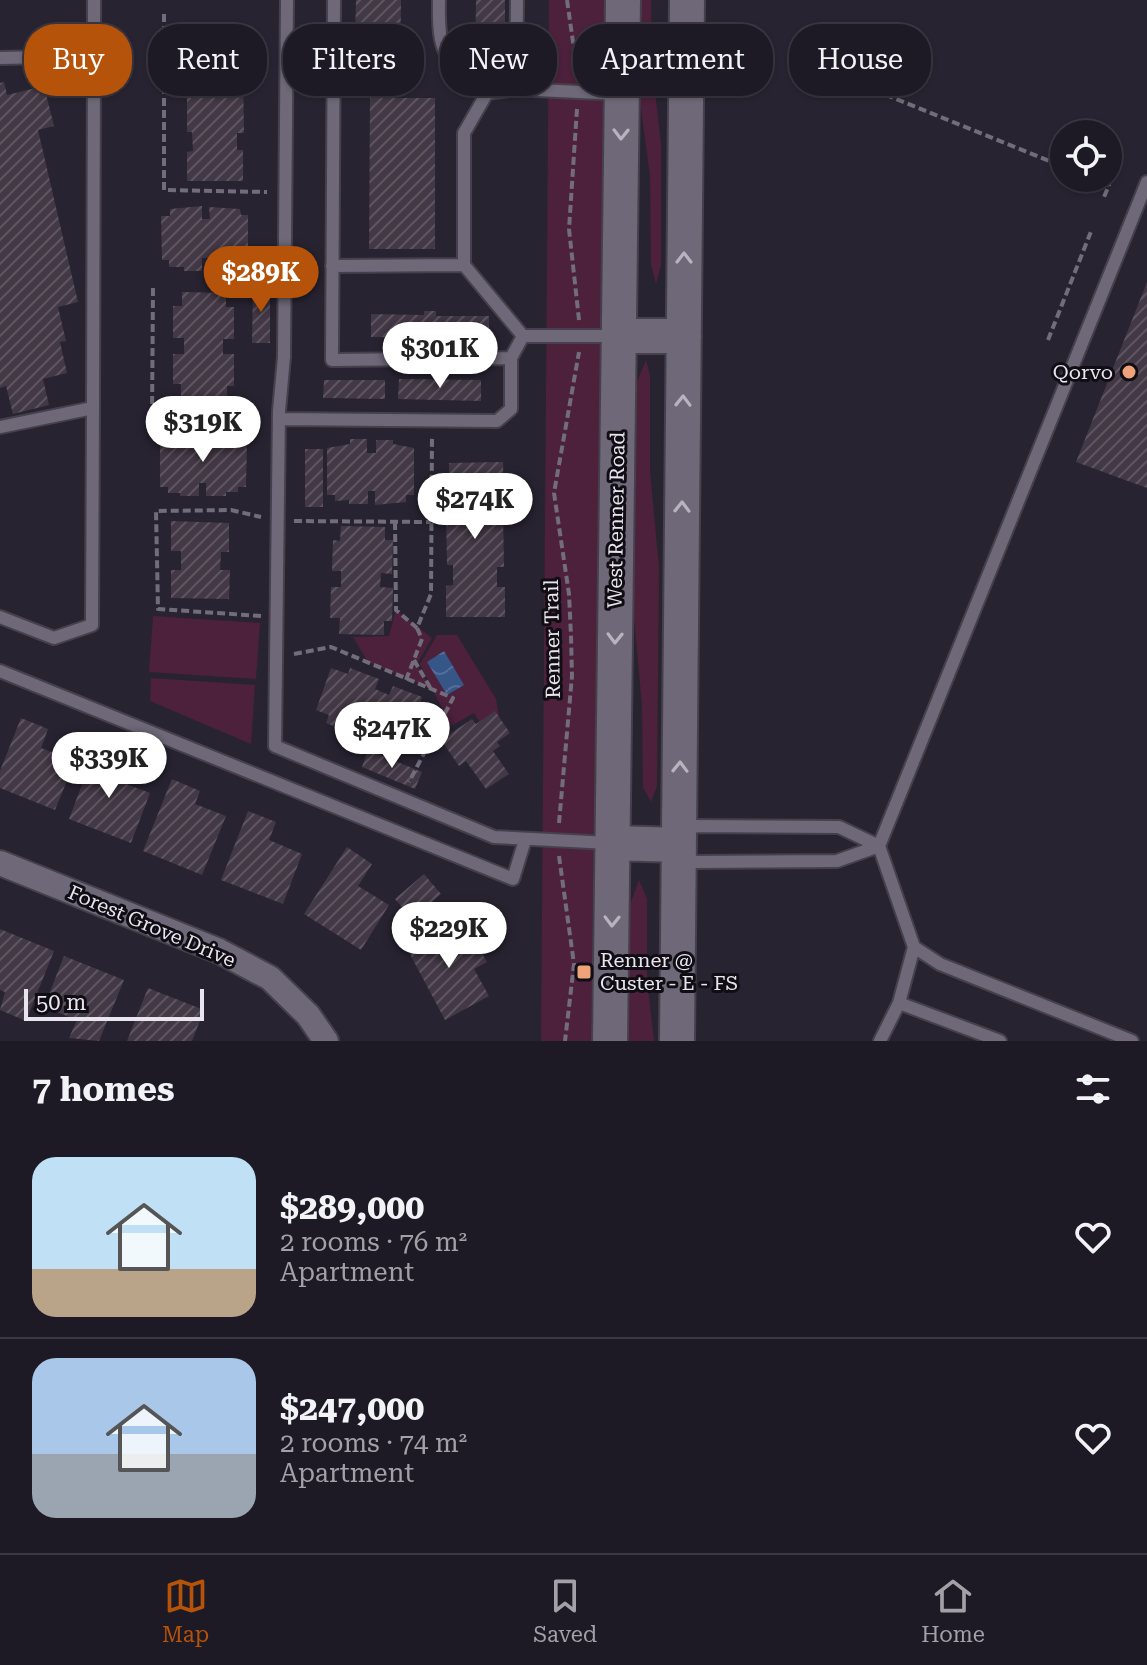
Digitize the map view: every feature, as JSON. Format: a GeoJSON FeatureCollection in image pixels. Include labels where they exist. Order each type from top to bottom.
{"type":"FeatureCollection","features":[{"type":"Feature","properties":{"kind":"main road","name":"West Renner Road"},"geometry":{"type":"LineString","coordinates":[[622,24],[623,0]]}},
{"type":"Feature","properties":{"kind":"main road"},"geometry":{"type":"LineString","coordinates":[[677,1041],[687,0]]}},
{"type":"Feature","properties":{"kind":"main road","name":"West Renner Road"},"geometry":{"type":"LineString","coordinates":[[610,1041],[621,96]]}},
{"type":"Feature","properties":{"kind":"main road"},"geometry":{"type":"LineString","coordinates":[[618,336],[684,336]]}},
{"type":"Feature","properties":{"kind":"main road"},"geometry":{"type":"LineString","coordinates":[[613,843],[679,845]]}},
{"type":"Feature","properties":{"kind":"street","name":"Forest Grove Drive"},"geometry":{"type":"LineString","coordinates":[[0,863],[219,951],[270,978],[308,1015],[326,1041]]}},
{"type":"Feature","properties":{"kind":"lane"},"geometry":{"type":"LineString","coordinates":[[94,0],[94,24]]}},
{"type":"Feature","properties":{"kind":"lane"},"geometry":{"type":"LineString","coordinates":[[287,0],[284,357],[279,419],[275,746],[494,837],[613,843]]}},
{"type":"Feature","properties":{"kind":"lane"},"geometry":{"type":"LineString","coordinates":[[334,0],[332,360],[511,358]]}},
{"type":"Feature","properties":{"kind":"lane"},"geometry":{"type":"LineString","coordinates":[[439,0],[440,41]]}},
{"type":"Feature","properties":{"kind":"lane"},"geometry":{"type":"LineString","coordinates":[[517,0],[517,24]]}},
{"type":"Feature","properties":{"kind":"lane"},"geometry":{"type":"LineString","coordinates":[[0,58],[24,57]]}},
{"type":"Feature","properties":{"kind":"lane"},"geometry":{"type":"LineString","coordinates":[[0,617],[54,638],[92,625],[94,96]]}},
{"type":"Feature","properties":{"kind":"lane"},"geometry":{"type":"LineString","coordinates":[[485,96],[464,133],[464,265],[523,336]]}},
{"type":"Feature","properties":{"kind":"lane"},"geometry":{"type":"LineString","coordinates":[[880,1041],[899,1003],[914,947],[879,846],[1147,182]]}},
{"type":"Feature","properties":{"kind":"lane"},"geometry":{"type":"LineString","coordinates":[[332,266],[464,265]]}},
{"type":"Feature","properties":{"kind":"lane"},"geometry":{"type":"LineString","coordinates":[[279,419],[497,421],[511,409],[511,358],[523,336]]}},
{"type":"Feature","properties":{"kind":"lane"},"geometry":{"type":"LineString","coordinates":[[523,336],[618,336]]}},
{"type":"Feature","properties":{"kind":"lane"},"geometry":{"type":"LineString","coordinates":[[0,427],[93,408]]}},
{"type":"Feature","properties":{"kind":"lane"},"geometry":{"type":"LineString","coordinates":[[0,671],[513,879],[525,840]]}},
{"type":"Feature","properties":{"kind":"lane"},"geometry":{"type":"LineString","coordinates":[[694,826],[706,826],[839,827],[879,846],[837,861],[694,862],[679,845],[694,826]]}},
{"type":"Feature","properties":{"kind":"lane"},"geometry":{"type":"LineString","coordinates":[[914,947],[940,964],[1132,1041]]}},
{"type":"Feature","properties":{"kind":"lane"},"geometry":{"type":"LineString","coordinates":[[899,1003],[1000,1041]]}},
{"type":"Feature","properties":{"kind":"path","name":"Renner Trail"},"geometry":{"type":"LineString","coordinates":[[567,0],[573,56]]}},
{"type":"Feature","properties":{"kind":"path"},"geometry":{"type":"LineString","coordinates":[[164,14],[164,190],[285,192]]}},
{"type":"Feature","properties":{"kind":"path","name":"Renner Trail"},"geometry":{"type":"LineString","coordinates":[[565,1041],[574,964],[561,891],[559,840],[572,663],[569,594],[554,493],[558,458],[578,375],[578,288],[569,229],[577,96]]}},
{"type":"Feature","properties":{"kind":"path"},"geometry":{"type":"LineString","coordinates":[[889,96],[1050,161]]}},
{"type":"Feature","properties":{"kind":"path"},"geometry":{"type":"LineString","coordinates":[[1104,197],[1106,192]]}},
{"type":"Feature","properties":{"kind":"path"},"geometry":{"type":"LineString","coordinates":[[1048,340],[1092,229]]}},
{"type":"Feature","properties":{"kind":"path"},"geometry":{"type":"LineString","coordinates":[[153,288],[152,417],[279,419]]}},
{"type":"Feature","properties":{"kind":"path"},"geometry":{"type":"LineString","coordinates":[[417,628],[431,594],[432,440]]}},
{"type":"Feature","properties":{"kind":"path"},"geometry":{"type":"LineString","coordinates":[[277,617],[158,609],[156,511],[231,510],[277,521],[431,522]]}},
{"type":"Feature","properties":{"kind":"path"},"geometry":{"type":"LineString","coordinates":[[395,522],[396,610],[417,628],[422,639],[406,680]]}},
{"type":"Feature","properties":{"kind":"path"},"geometry":{"type":"LineString","coordinates":[[276,657],[331,647],[453,698],[401,798]]}},
{"type":"Feature","properties":{"kind":"path"},"geometry":{"type":"LineString","coordinates":[[414,660],[432,690]]}},
{"type":"Feature","properties":{"kind":"shaded area"},"geometry":{"type":"Polygon","coordinates":[[[549,0],[605,0],[605,24],[573,24],[573,96],[604,96],[591,1041],[541,1041],[548,96],[557,96],[557,24],[549,24],[549,0]]]}},
{"type":"Feature","properties":{"kind":"shaded area"},"geometry":{"type":"Polygon","coordinates":[[[640,0],[651,0],[651,24],[640,24],[640,0]]]}},
{"type":"Feature","properties":{"kind":"shaded area"},"geometry":{"type":"Polygon","coordinates":[[[640,96],[656,96],[661,145],[661,265],[656,284],[651,264],[650,176],[640,96]]]}},
{"type":"Feature","properties":{"kind":"shaded area"},"geometry":{"type":"Polygon","coordinates":[[[646,360],[650,375],[650,471],[659,568],[657,786],[651,802],[643,787],[642,706],[632,596],[636,384],[646,360]]]}},
{"type":"Feature","properties":{"kind":"shaded area"},"geometry":{"type":"Polygon","coordinates":[[[396,610],[432,638],[417,664],[432,690],[368,662],[353,637],[389,636],[396,610]]]}},
{"type":"Feature","properties":{"kind":"shaded area"},"geometry":{"type":"Polygon","coordinates":[[[153,616],[260,623],[256,679],[149,672],[153,616]]]}},
{"type":"Feature","properties":{"kind":"shaded area"},"geometry":{"type":"Polygon","coordinates":[[[437,635],[457,635],[496,699],[501,727],[489,736],[474,713],[451,726],[420,664],[437,635]]]}},
{"type":"Feature","properties":{"kind":"shaded area"},"geometry":{"type":"Polygon","coordinates":[[[151,678],[255,685],[251,744],[150,701],[151,678]]]}},
{"type":"Feature","properties":{"kind":"shaded area"},"geometry":{"type":"Polygon","coordinates":[[[639,880],[647,899],[647,980],[654,1041],[629,1041],[630,905],[639,880]]]}},
{"type":"Feature","properties":{"kind":"water"},"geometry":{"type":"Polygon","coordinates":[[[444,651],[464,685],[447,695],[427,662],[444,651]]]}},
{"type":"Feature","properties":{"kind":"building"},"geometry":{"type":"Polygon","coordinates":[[[356,0],[401,0],[401,24],[355,24],[356,0]]]}},
{"type":"Feature","properties":{"kind":"building"},"geometry":{"type":"Polygon","coordinates":[[[476,0],[505,0],[505,24],[476,24],[476,0]]]}},
{"type":"Feature","properties":{"kind":"building"},"geometry":{"type":"Polygon","coordinates":[[[4,82],[7,95],[24,91],[24,96],[46,96],[54,126],[38,130],[78,302],[58,307],[66,341],[60,342],[67,373],[43,379],[49,405],[13,414],[6,386],[0,388],[0,83],[4,82]]]}},
{"type":"Feature","properties":{"kind":"building"},"geometry":{"type":"Polygon","coordinates":[[[187,96],[243,96],[244,133],[237,133],[237,150],[243,150],[243,181],[187,181],[187,152],[193,151],[192,132],[187,132],[187,96]]]}},
{"type":"Feature","properties":{"kind":"building"},"geometry":{"type":"Polygon","coordinates":[[[370,98],[435,98],[435,249],[369,249],[370,98]]]}},
{"type":"Feature","properties":{"kind":"building"},"geometry":{"type":"Polygon","coordinates":[[[202,206],[202,219],[210,219],[209,207],[240,209],[241,215],[248,215],[248,262],[240,262],[240,267],[227,267],[227,270],[211,270],[210,258],[202,258],[202,271],[184,271],[184,267],[169,267],[169,260],[162,260],[161,216],[170,216],[170,209],[202,206]]]}},
{"type":"Feature","properties":{"kind":"building","name":"Qorvo"},"geometry":{"type":"Polygon","coordinates":[[[1147,282],[1147,488],[1076,462],[1147,282]]]}},
{"type":"Feature","properties":{"kind":"building"},"geometry":{"type":"Polygon","coordinates":[[[253,285],[270,285],[270,343],[252,343],[253,285]]]}},
{"type":"Feature","properties":{"kind":"building"},"geometry":{"type":"Polygon","coordinates":[[[182,292],[226,293],[226,307],[234,307],[234,339],[223,339],[223,354],[234,354],[234,386],[227,386],[227,401],[181,400],[181,384],[173,384],[173,354],[184,354],[184,338],[173,338],[173,306],[182,306],[182,292]]]}},
{"type":"Feature","properties":{"kind":"building"},"geometry":{"type":"Polygon","coordinates":[[[424,311],[436,311],[436,316],[489,316],[489,338],[371,337],[371,314],[424,315],[424,311]]]}},
{"type":"Feature","properties":{"kind":"building"},"geometry":{"type":"Polygon","coordinates":[[[399,379],[481,380],[481,401],[398,399],[399,379]]]}},
{"type":"Feature","properties":{"kind":"building"},"geometry":{"type":"Polygon","coordinates":[[[324,380],[385,380],[385,399],[323,398],[324,380]]]}},
{"type":"Feature","properties":{"kind":"building"},"geometry":{"type":"Polygon","coordinates":[[[181,431],[200,432],[200,444],[208,444],[208,432],[224,432],[224,435],[239,436],[238,441],[247,441],[246,487],[238,487],[238,492],[226,492],[226,496],[206,496],[206,483],[199,483],[199,496],[180,496],[180,493],[168,493],[168,487],[160,487],[160,439],[181,435],[181,431]]]}},
{"type":"Feature","properties":{"kind":"building"},"geometry":{"type":"Polygon","coordinates":[[[350,439],[367,439],[367,453],[376,453],[376,440],[393,440],[393,444],[414,448],[414,495],[406,495],[406,502],[375,505],[375,491],[368,491],[368,504],[335,501],[335,495],[327,495],[327,448],[350,444],[350,439]]]}},
{"type":"Feature","properties":{"kind":"building"},"geometry":{"type":"Polygon","coordinates":[[[305,449],[323,449],[323,507],[305,507],[305,449]]]}},
{"type":"Feature","properties":{"kind":"building"},"geometry":{"type":"Polygon","coordinates":[[[503,462],[504,491],[497,491],[498,510],[503,510],[504,567],[497,567],[497,587],[505,587],[505,617],[446,617],[446,586],[453,585],[453,565],[447,565],[446,510],[454,510],[454,490],[449,490],[449,463],[503,462]]]}},
{"type":"Feature","properties":{"kind":"building"},"geometry":{"type":"Polygon","coordinates":[[[171,521],[229,523],[229,552],[221,552],[220,570],[230,570],[229,599],[171,598],[171,570],[181,570],[181,551],[171,551],[171,521]]]}},
{"type":"Feature","properties":{"kind":"building"},"geometry":{"type":"Polygon","coordinates":[[[341,526],[385,527],[385,540],[393,540],[392,574],[381,573],[380,587],[393,588],[392,621],[384,621],[384,635],[339,634],[340,618],[330,618],[331,587],[341,587],[341,571],[332,571],[333,540],[340,541],[341,526]]]}},
{"type":"Feature","properties":{"kind":"building"},"geometry":{"type":"Polygon","coordinates":[[[331,668],[348,674],[350,668],[379,679],[375,689],[389,695],[393,686],[422,697],[420,704],[433,709],[417,750],[404,745],[401,752],[370,741],[374,730],[360,725],[356,735],[326,723],[329,715],[316,710],[331,668]]]}},
{"type":"Feature","properties":{"kind":"building"},"geometry":{"type":"Polygon","coordinates":[[[495,711],[510,733],[497,742],[500,746],[493,751],[509,774],[486,789],[466,761],[459,766],[441,740],[472,719],[476,724],[495,711]]]}},
{"type":"Feature","properties":{"kind":"building"},"geometry":{"type":"Polygon","coordinates":[[[21,718],[48,729],[41,748],[75,761],[55,810],[0,788],[0,771],[21,718]]]}},
{"type":"Feature","properties":{"kind":"building"},"geometry":{"type":"Polygon","coordinates":[[[95,750],[123,761],[116,780],[150,793],[131,843],[69,819],[95,750]]]}},
{"type":"Feature","properties":{"kind":"building"},"geometry":{"type":"Polygon","coordinates":[[[368,750],[422,772],[415,789],[362,767],[368,750]]]}},
{"type":"Feature","properties":{"kind":"building"},"geometry":{"type":"Polygon","coordinates":[[[172,779],[200,791],[195,804],[226,816],[202,875],[143,851],[172,779]]]}},
{"type":"Feature","properties":{"kind":"building"},"geometry":{"type":"Polygon","coordinates":[[[248,811],[276,822],[269,840],[302,854],[283,904],[221,880],[248,811]]]}},
{"type":"Feature","properties":{"kind":"building"},"geometry":{"type":"Polygon","coordinates":[[[347,847],[372,864],[358,886],[389,905],[361,950],[304,914],[347,847]]]}},
{"type":"Feature","properties":{"kind":"building"},"geometry":{"type":"Polygon","coordinates":[[[424,874],[441,894],[412,919],[395,899],[424,874]]]}},
{"type":"Feature","properties":{"kind":"building"},"geometry":{"type":"Polygon","coordinates":[[[437,925],[449,948],[472,935],[487,962],[474,969],[489,996],[445,1020],[404,943],[437,925]]]}},
{"type":"Feature","properties":{"kind":"building"},"geometry":{"type":"Polygon","coordinates":[[[0,929],[54,951],[26,1021],[0,1010],[5,992],[0,990],[0,929]]]}},
{"type":"Feature","properties":{"kind":"building"},"geometry":{"type":"Polygon","coordinates":[[[64,956],[124,980],[99,1041],[69,1038],[77,1020],[44,1007],[64,956]]]}},
{"type":"Feature","properties":{"kind":"building"},"geometry":{"type":"Polygon","coordinates":[[[148,988],[204,1010],[192,1041],[127,1041],[148,988]]]}},
{"type":"Feature","properties":{"kind":"place","name":"Qorvo"},"geometry":{"type":"Point","coordinates":[1129,372]}},
{"type":"Feature","properties":{"kind":"place","name":"Renner @ Custer - E - FS"},"geometry":{"type":"Point","coordinates":[584,972]}}]}
